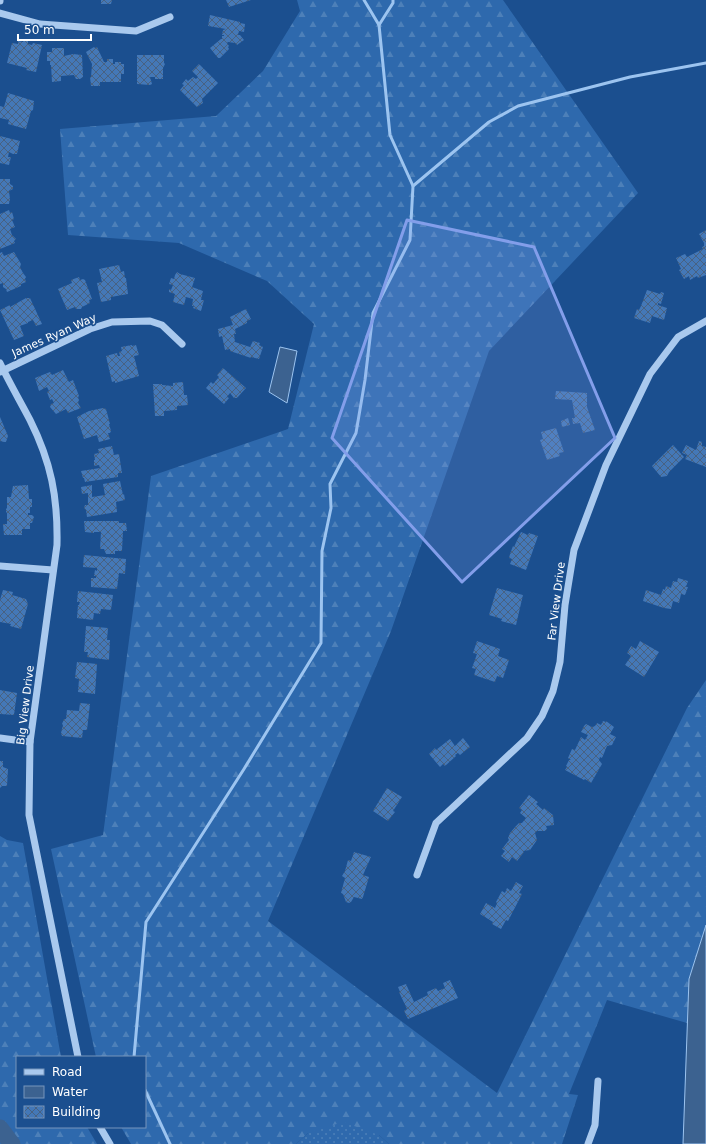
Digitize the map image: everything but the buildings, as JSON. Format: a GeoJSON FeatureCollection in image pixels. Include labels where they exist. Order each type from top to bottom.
{"type":"FeatureCollection","features":[{"type":"Feature","properties":{"kind":"street"},"geometry":{"type":"LineString","coordinates":[[0,13],[40,24],[136,31],[170,17]]}},
{"type":"Feature","properties":{"kind":"street","name":"James Ryan Way"},"geometry":{"type":"LineString","coordinates":[[2,371],[90,329],[112,322],[150,321],[162,325],[182,344]]}},
{"type":"Feature","properties":{"kind":"street","name":"Far View Drive"},"geometry":{"type":"LineString","coordinates":[[418,875],[436,823],[527,738],[542,716],[553,691],[560,662],[565,605],[574,550],[606,465],[650,374],[678,337],[706,321]]}},
{"type":"Feature","properties":{"kind":"street","name":"Big View Drive"},"geometry":{"type":"LineString","coordinates":[[0,363],[2,371],[40,442],[52,479],[56,500],[58,522],[57,545],[30,742],[29,815],[78,1056]]}},
{"type":"Feature","properties":{"kind":"street"},"geometry":{"type":"LineString","coordinates":[[0,566],[53,570]]}},
{"type":"Feature","properties":{"kind":"street"},"geometry":{"type":"LineString","coordinates":[[0,738],[30,742]]}},
{"type":"Feature","properties":{"kind":"street"},"geometry":{"type":"LineString","coordinates":[[588,1144],[595,1125],[598,1082]]}},
{"type":"Feature","properties":{"kind":"street"},"geometry":{"type":"LineString","coordinates":[[101,1128],[110,1144]]}},
{"type":"Feature","properties":{"kind":"highlighted area"},"geometry":{"type":"Polygon","coordinates":[[[407,220],[534,247],[615,438],[462,582],[332,438],[407,220]]]}},
{"type":"Feature","properties":{"kind":"green space"},"geometry":{"type":"Polygon","coordinates":[[[297,0],[503,0],[638,193],[489,351],[391,631],[268,921],[497,1093],[687,708],[706,680],[706,925],[689,979],[687,1023],[607,1000],[569,1094],[578,1095],[562,1144],[389,1144],[379,1135],[308,1133],[296,1144],[131,1144],[122,1128],[146,1128],[146,1056],[96,1056],[51,849],[103,835],[151,476],[288,429],[314,324],[267,281],[179,243],[68,235],[60,129],[216,116],[263,71],[300,11],[297,0]]]}},
{"type":"Feature","properties":{"kind":"green space"},"geometry":{"type":"Polygon","coordinates":[[[0,836],[7,840],[23,843],[61,1056],[16,1056],[16,1128],[88,1128],[97,1144],[0,1144],[0,836]]]}},
{"type":"Feature","properties":{"kind":"green space"},"geometry":{"type":"Polygon","coordinates":[[[343,1122],[379,1135],[389,1144],[296,1144],[308,1133],[343,1122]]]}},
{"type":"Feature","properties":{"kind":"water"},"geometry":{"type":"Polygon","coordinates":[[[280,347],[297,351],[287,403],[269,392],[280,347]]]}},
{"type":"Feature","properties":{"kind":"water"},"geometry":{"type":"Polygon","coordinates":[[[706,925],[706,1144],[683,1144],[689,979],[706,925]]]}},
{"type":"Feature","properties":{"kind":"waterway"},"geometry":{"type":"LineString","coordinates":[[364,0],[379,25]]}},
{"type":"Feature","properties":{"kind":"waterway"},"geometry":{"type":"LineString","coordinates":[[393,0],[393,3],[379,25],[390,135],[413,186]]}},
{"type":"Feature","properties":{"kind":"waterway"},"geometry":{"type":"LineString","coordinates":[[134,1056],[146,922],[244,769],[321,643],[322,551],[331,508],[330,484],[356,433],[365,380],[373,313],[410,240],[413,186],[489,122],[518,106],[630,77],[706,63]]}},
{"type":"Feature","properties":{"kind":"waterway"},"geometry":{"type":"LineString","coordinates":[[146,1092],[170,1144]]}},
{"type":"Feature","properties":{"kind":"waterway"},"geometry":{"type":"LineString","coordinates":[[0,1128],[12,1144]]}}]}
